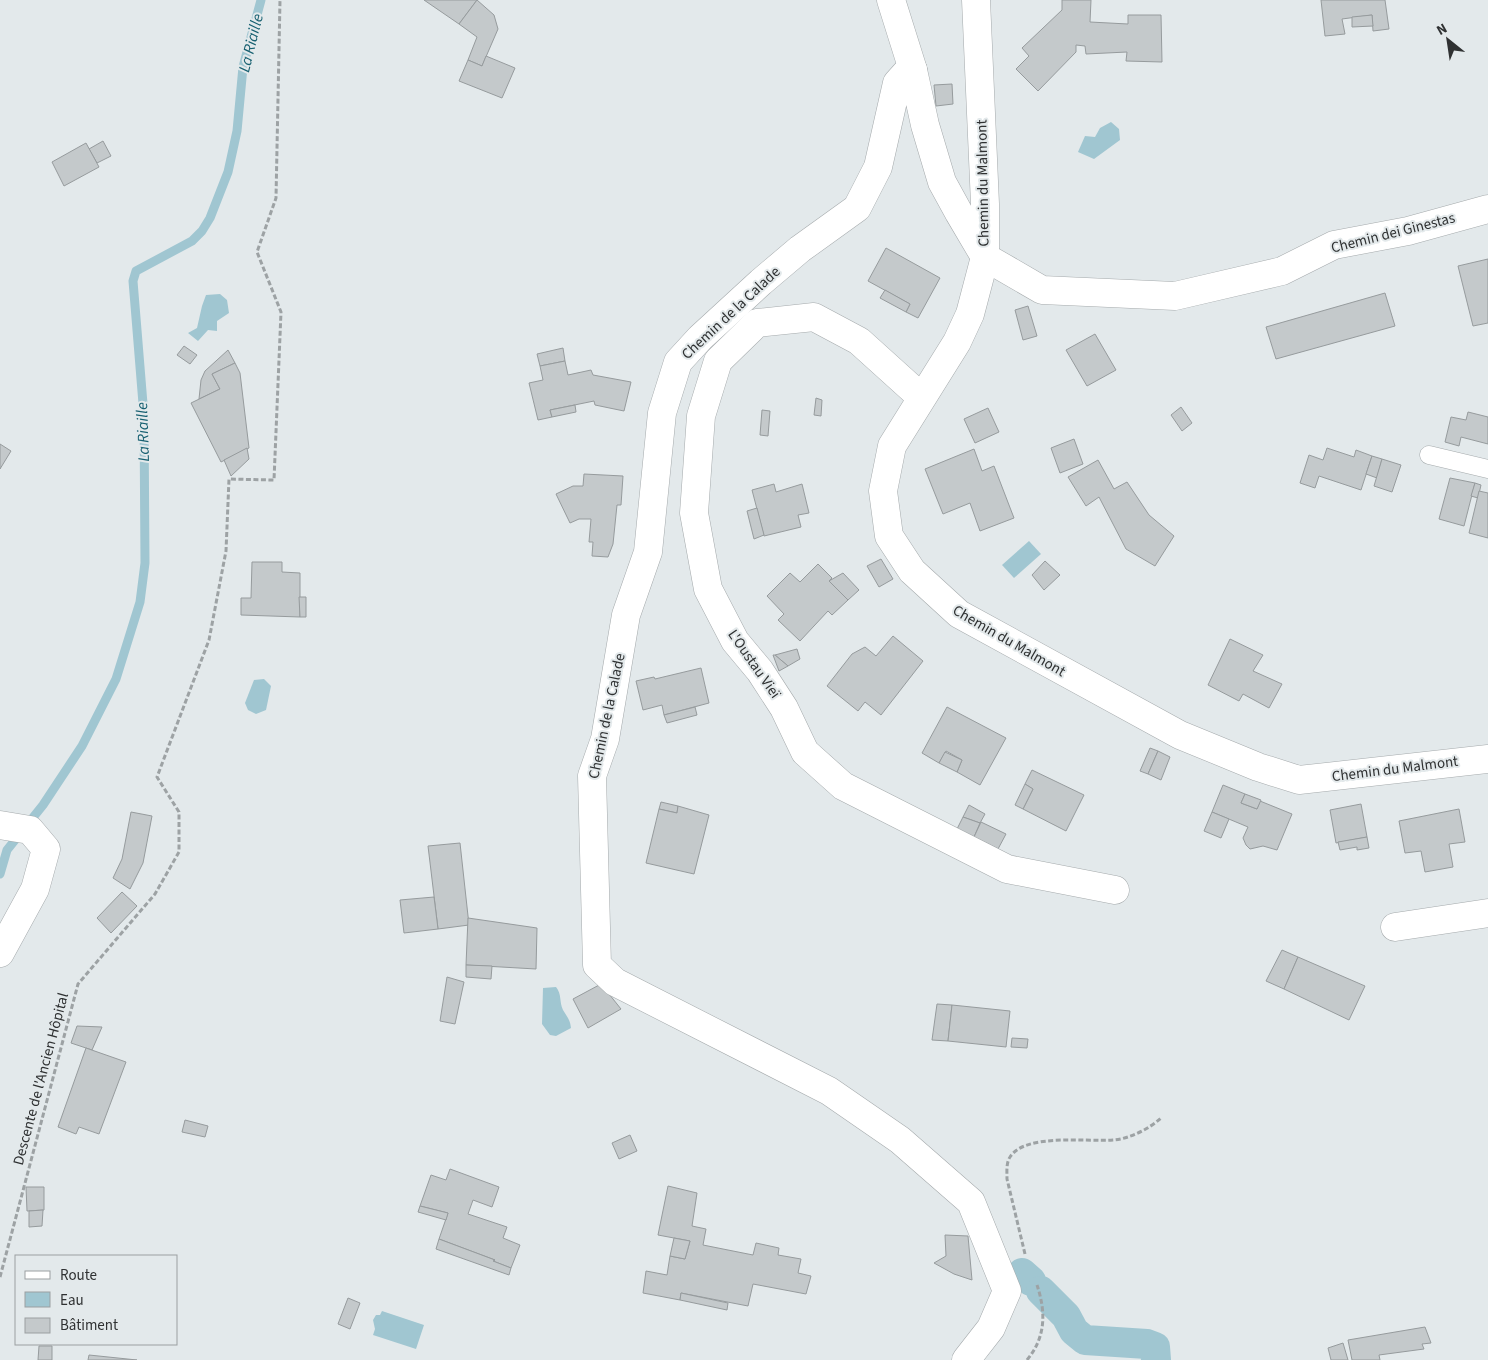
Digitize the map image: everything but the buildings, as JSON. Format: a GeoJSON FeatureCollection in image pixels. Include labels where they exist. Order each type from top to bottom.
{"type":"FeatureCollection","features":[{"type":"Feature","properties":{"kind":"street"},"geometry":{"type":"LineString","coordinates":[[891,0],[913,70],[925,125],[942,182],[984,257]]}},
{"type":"Feature","properties":{"kind":"street","name":"Chemin du Malmont"},"geometry":{"type":"LineString","coordinates":[[976,0],[986,204],[984,257],[970,314],[957,342],[892,446],[883,491],[889,536],[912,571],[959,614],[1180,735],[1258,767],[1299,780],[1488,759]]}},
{"type":"Feature","properties":{"kind":"street","name":"Chemin de la Calade"},"geometry":{"type":"LineString","coordinates":[[913,70],[906,73],[897,83],[878,166],[857,208],[800,248],[700,338],[678,362],[662,413],[648,552],[626,615],[605,739],[592,776],[597,965],[615,982],[829,1091],[900,1140],[971,1202],[1007,1291],[991,1328],[966,1360]]}},
{"type":"Feature","properties":{"kind":"street","name":"Chemin dei Ginestas"},"geometry":{"type":"LineString","coordinates":[[984,257],[1042,290],[1176,296],[1282,271],[1334,245],[1408,231],[1488,209]]}},
{"type":"Feature","properties":{"kind":"street","name":"L'Oustau Vieï"},"geometry":{"type":"LineString","coordinates":[[921,397],[859,341],[814,317],[757,323],[718,361],[701,416],[694,513],[708,589],[735,641],[760,671],[784,708],[805,752],[843,786],[937,835],[1008,869],[1115,890]]}},
{"type":"Feature","properties":{"kind":"street"},"geometry":{"type":"LineString","coordinates":[[0,825],[30,830],[46,849],[35,888],[0,953]]}},
{"type":"Feature","properties":{"kind":"street"},"geometry":{"type":"LineString","coordinates":[[1395,927],[1488,913]]}},
{"type":"Feature","properties":{"kind":"lane"},"geometry":{"type":"LineString","coordinates":[[1429,455],[1488,469]]}},
{"type":"Feature","properties":{"kind":"path","name":"Descente de l'Ancien Hôpital"},"geometry":{"type":"LineString","coordinates":[[0,1277],[78,984],[155,894],[179,852],[179,812],[157,776],[209,640],[226,551],[229,479],[274,480],[281,312],[258,252],[276,198],[280,0]]}},
{"type":"Feature","properties":{"kind":"path"},"geometry":{"type":"LineString","coordinates":[[1026,1260],[1007,1179],[1006,1166],[1010,1157],[1020,1147],[1038,1142],[1114,1140],[1147,1128],[1161,1118]]}},
{"type":"Feature","properties":{"kind":"path"},"geometry":{"type":"LineString","coordinates":[[1027,1360],[1035,1351],[1043,1325],[1043,1308],[1035,1278]]}},
{"type":"Feature","properties":{"kind":"water"},"geometry":{"type":"Polygon","coordinates":[[[1111,122],[1119,129],[1120,140],[1094,159],[1078,152],[1085,136],[1095,137],[1100,128],[1111,122]]]}},
{"type":"Feature","properties":{"kind":"water"},"geometry":{"type":"Polygon","coordinates":[[[220,294],[227,300],[229,313],[217,321],[217,331],[208,330],[198,341],[188,333],[197,328],[206,295],[220,294]]]}},
{"type":"Feature","properties":{"kind":"water"},"geometry":{"type":"Polygon","coordinates":[[[1029,541],[1041,554],[1014,578],[1002,565],[1029,541]]]}},
{"type":"Feature","properties":{"kind":"water"},"geometry":{"type":"Polygon","coordinates":[[[264,679],[271,686],[266,710],[256,714],[248,710],[245,703],[254,680],[264,679]]]}},
{"type":"Feature","properties":{"kind":"water"},"geometry":{"type":"Polygon","coordinates":[[[556,987],[571,1028],[556,1036],[550,1035],[542,1024],[543,988],[556,987]]]}},
{"type":"Feature","properties":{"kind":"water"},"geometry":{"type":"Polygon","coordinates":[[[382,1311],[424,1325],[416,1349],[373,1335],[375,1329],[373,1320],[382,1311]]]}},
{"type":"Feature","properties":{"kind":"waterway","name":"La Riaille"},"geometry":{"type":"LineString","coordinates":[[0,874],[7,850],[43,805],[82,746],[116,679],[140,602],[145,563],[144,416],[133,281],[136,271],[192,241],[202,231],[210,218],[228,172],[237,131],[243,67],[261,0]]}},
{"type":"Feature","properties":{"kind":"waterway"},"geometry":{"type":"LineString","coordinates":[[1022,1273],[1031,1281]]}},
{"type":"Feature","properties":{"kind":"waterway"},"geometry":{"type":"LineString","coordinates":[[1041,1291],[1066,1316],[1074,1331],[1085,1340],[1147,1344],[1155,1347],[1156,1360]]}}]}
